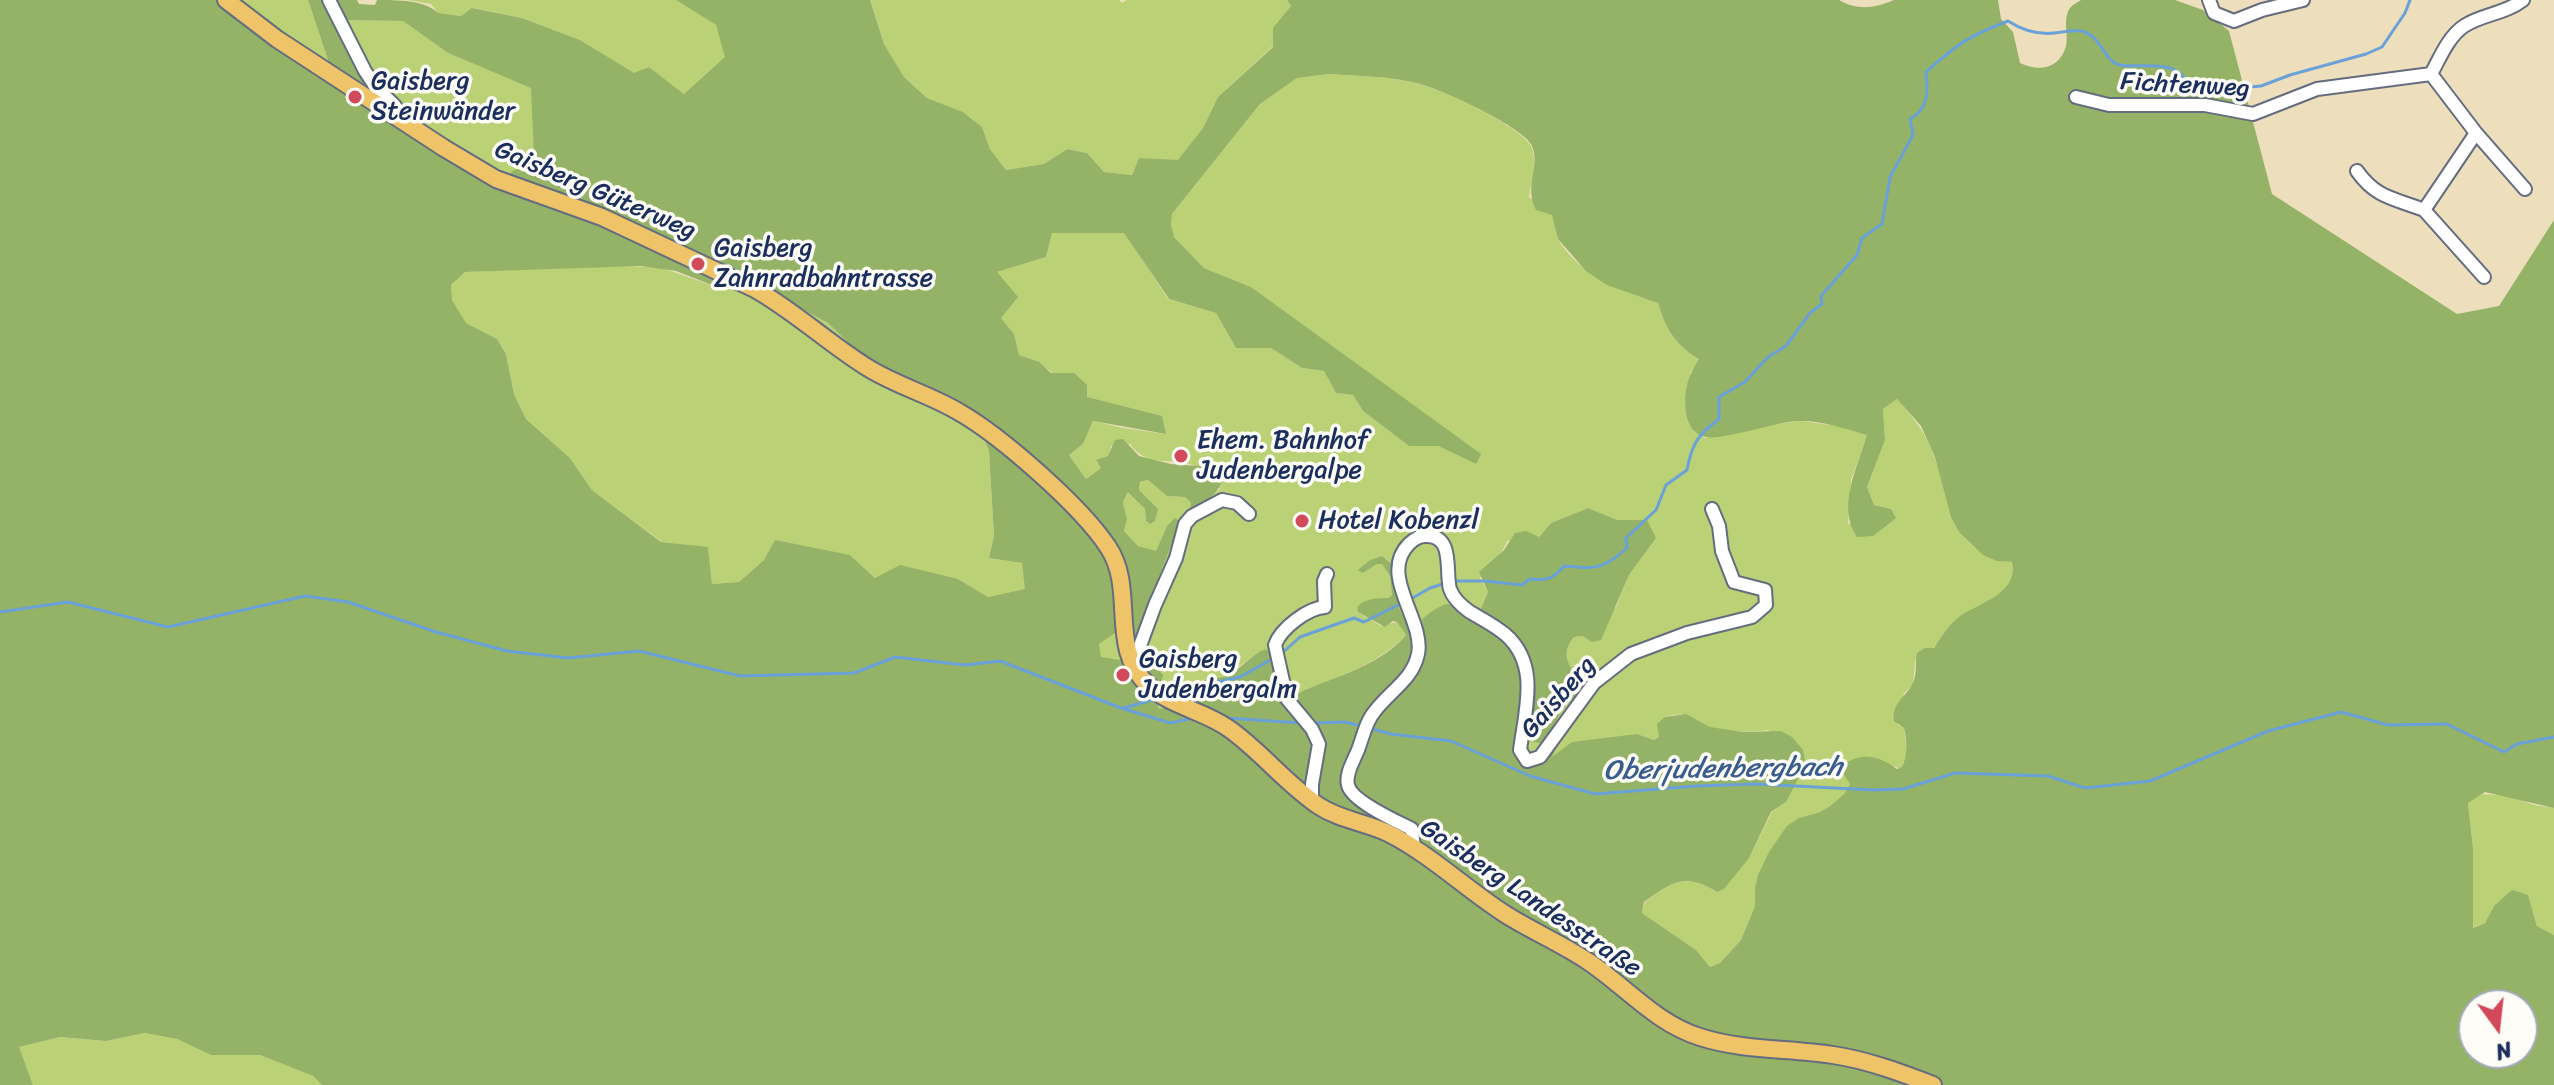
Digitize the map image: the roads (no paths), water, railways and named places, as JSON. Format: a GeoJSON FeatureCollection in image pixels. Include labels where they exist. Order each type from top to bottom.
{"type":"FeatureCollection","features":[{"type":"Feature","properties":{"kind":"main road"},"geometry":{"type":"LineString","coordinates":[[226,0],[277,39],[393,114]]}},
{"type":"Feature","properties":{"kind":"main road","name":"Gaisberg Güterweg"},"geometry":{"type":"LineString","coordinates":[[393,114],[496,179],[602,217],[776,300],[868,368],[937,400],[977,423],[1049,484],[1096,531],[1113,554],[1122,584],[1125,644],[1135,668]]}},
{"type":"Feature","properties":{"kind":"main road","name":"Gaisberg Landesstraße"},"geometry":{"type":"LineString","coordinates":[[1135,668],[1156,692],[1231,730],[1312,801],[1336,815],[1388,833],[1505,913],[1590,962],[1655,1013],[1699,1037],[1854,1059],[1933,1085]]}},
{"type":"Feature","properties":{"kind":"street"},"geometry":{"type":"LineString","coordinates":[[329,0],[365,71],[395,106],[393,114]]}},
{"type":"Feature","properties":{"kind":"street"},"geometry":{"type":"LineString","coordinates":[[2209,0],[2214,13],[2234,21],[2303,0]]}},
{"type":"Feature","properties":{"kind":"street"},"geometry":{"type":"LineString","coordinates":[[2523,0],[2511,9],[2466,25],[2452,37],[2431,74],[2476,133],[2525,189]]}},
{"type":"Feature","properties":{"kind":"street","name":"Fichtenweg"},"geometry":{"type":"LineString","coordinates":[[2076,97],[2109,105],[2185,104],[2253,114],[2317,89],[2431,74]]}},
{"type":"Feature","properties":{"kind":"street"},"geometry":{"type":"LineString","coordinates":[[2424,210],[2476,133]]}},
{"type":"Feature","properties":{"kind":"street"},"geometry":{"type":"LineString","coordinates":[[2357,171],[2368,187],[2424,210],[2484,277]]}},
{"type":"Feature","properties":{"kind":"street"},"geometry":{"type":"LineString","coordinates":[[1135,668],[1150,617],[1176,558],[1185,524],[1192,516],[1222,500],[1237,503],[1249,514]]}},
{"type":"Feature","properties":{"kind":"street","name":"Gaisberg"},"geometry":{"type":"LineString","coordinates":[[1414,850],[1412,829],[1361,800],[1351,792],[1348,784],[1348,774],[1370,719],[1411,673],[1419,651],[1419,638],[1399,577],[1399,563],[1408,545],[1415,538],[1425,536],[1435,537],[1443,543],[1447,552],[1450,588],[1455,597],[1466,609],[1505,635],[1524,659],[1528,690],[1520,750],[1527,761],[1540,757],[1594,683],[1631,654],[1679,635],[1752,617],[1766,605],[1765,590],[1734,582],[1722,551],[1719,526],[1712,509]]}},
{"type":"Feature","properties":{"kind":"street"},"geometry":{"type":"LineString","coordinates":[[1312,801],[1319,744],[1312,729],[1287,699],[1275,645],[1279,637],[1309,611],[1325,607],[1324,581],[1327,574]]}},
{"type":"Feature","properties":{"kind":"waterway"},"geometry":{"type":"LineString","coordinates":[[1453,581],[1522,585],[1530,579],[1549,578],[1564,566],[1604,564],[1627,548],[1626,538],[1656,510],[1666,485],[1687,470],[1697,440],[1719,419],[1719,397],[1745,382],[1768,357],[1786,346],[1810,313],[1822,304],[1821,296],[1857,255],[1862,238],[1882,224],[1890,177],[1913,135],[1910,119],[1921,110],[1926,99],[1926,72],[1964,42],[2008,21],[2036,32],[2081,31],[2091,35],[2111,60],[2120,65],[2166,67],[2182,75],[2188,83],[2219,84],[2226,89],[2261,86],[2382,47],[2410,0]]}},
{"type":"Feature","properties":{"kind":"waterway"},"geometry":{"type":"LineString","coordinates":[[1409,600],[1446,583]]}},
{"type":"Feature","properties":{"kind":"waterway","name":"Oberjudenbergbach"},"geometry":{"type":"LineString","coordinates":[[0,612],[68,602],[168,627],[305,596],[348,602],[436,632],[507,651],[568,658],[639,651],[740,676],[854,673],[895,657],[965,665],[1000,661],[1121,708],[1170,723],[1194,718]]}},
{"type":"Feature","properties":{"kind":"waterway"},"geometry":{"type":"LineString","coordinates":[[1281,654],[1300,637],[1354,618],[1364,622],[1402,603]]}},
{"type":"Feature","properties":{"kind":"waterway"},"geometry":{"type":"LineString","coordinates":[[1169,693],[1240,677],[1274,658]]}},
{"type":"Feature","properties":{"kind":"waterway"},"geometry":{"type":"LineString","coordinates":[[1124,708],[1155,699]]}},
{"type":"Feature","properties":{"kind":"waterway","name":"Oberjudenbergbach"},"geometry":{"type":"LineString","coordinates":[[1369,728],[1391,734],[1451,741],[1530,776],[1595,794],[1756,784],[1903,789],[1955,773],[2048,776],[2085,788],[2150,781],[2268,731],[2341,712],[2388,725],[2447,724],[2504,752],[2517,744],[2554,737]]}},
{"type":"Feature","properties":{"kind":"waterway","name":"Oberjudenbergbach"},"geometry":{"type":"LineString","coordinates":[[1226,718],[1302,723]]}},
{"type":"Feature","properties":{"kind":"waterway","name":"Oberjudenbergbach"},"geometry":{"type":"LineString","coordinates":[[1313,723],[1345,722],[1361,726]]}},
{"type":"Feature","properties":{"kind":"place","name":"Gaisberg Steinwänder"},"geometry":{"type":"Point","coordinates":[355,97]}},
{"type":"Feature","properties":{"kind":"place","name":"Gaisberg Zahnradbahntrasse"},"geometry":{"type":"Point","coordinates":[698,264]}},
{"type":"Feature","properties":{"kind":"place","name":"Ehem. Bahnhof Judenbergalpe"},"geometry":{"type":"Point","coordinates":[1181,456]}},
{"type":"Feature","properties":{"kind":"place","name":"Hotel Kobenzl"},"geometry":{"type":"Point","coordinates":[1302,521]}},
{"type":"Feature","properties":{"kind":"place","name":"Gaisberg Judenbergalm"},"geometry":{"type":"Point","coordinates":[1123,675]}}]}
